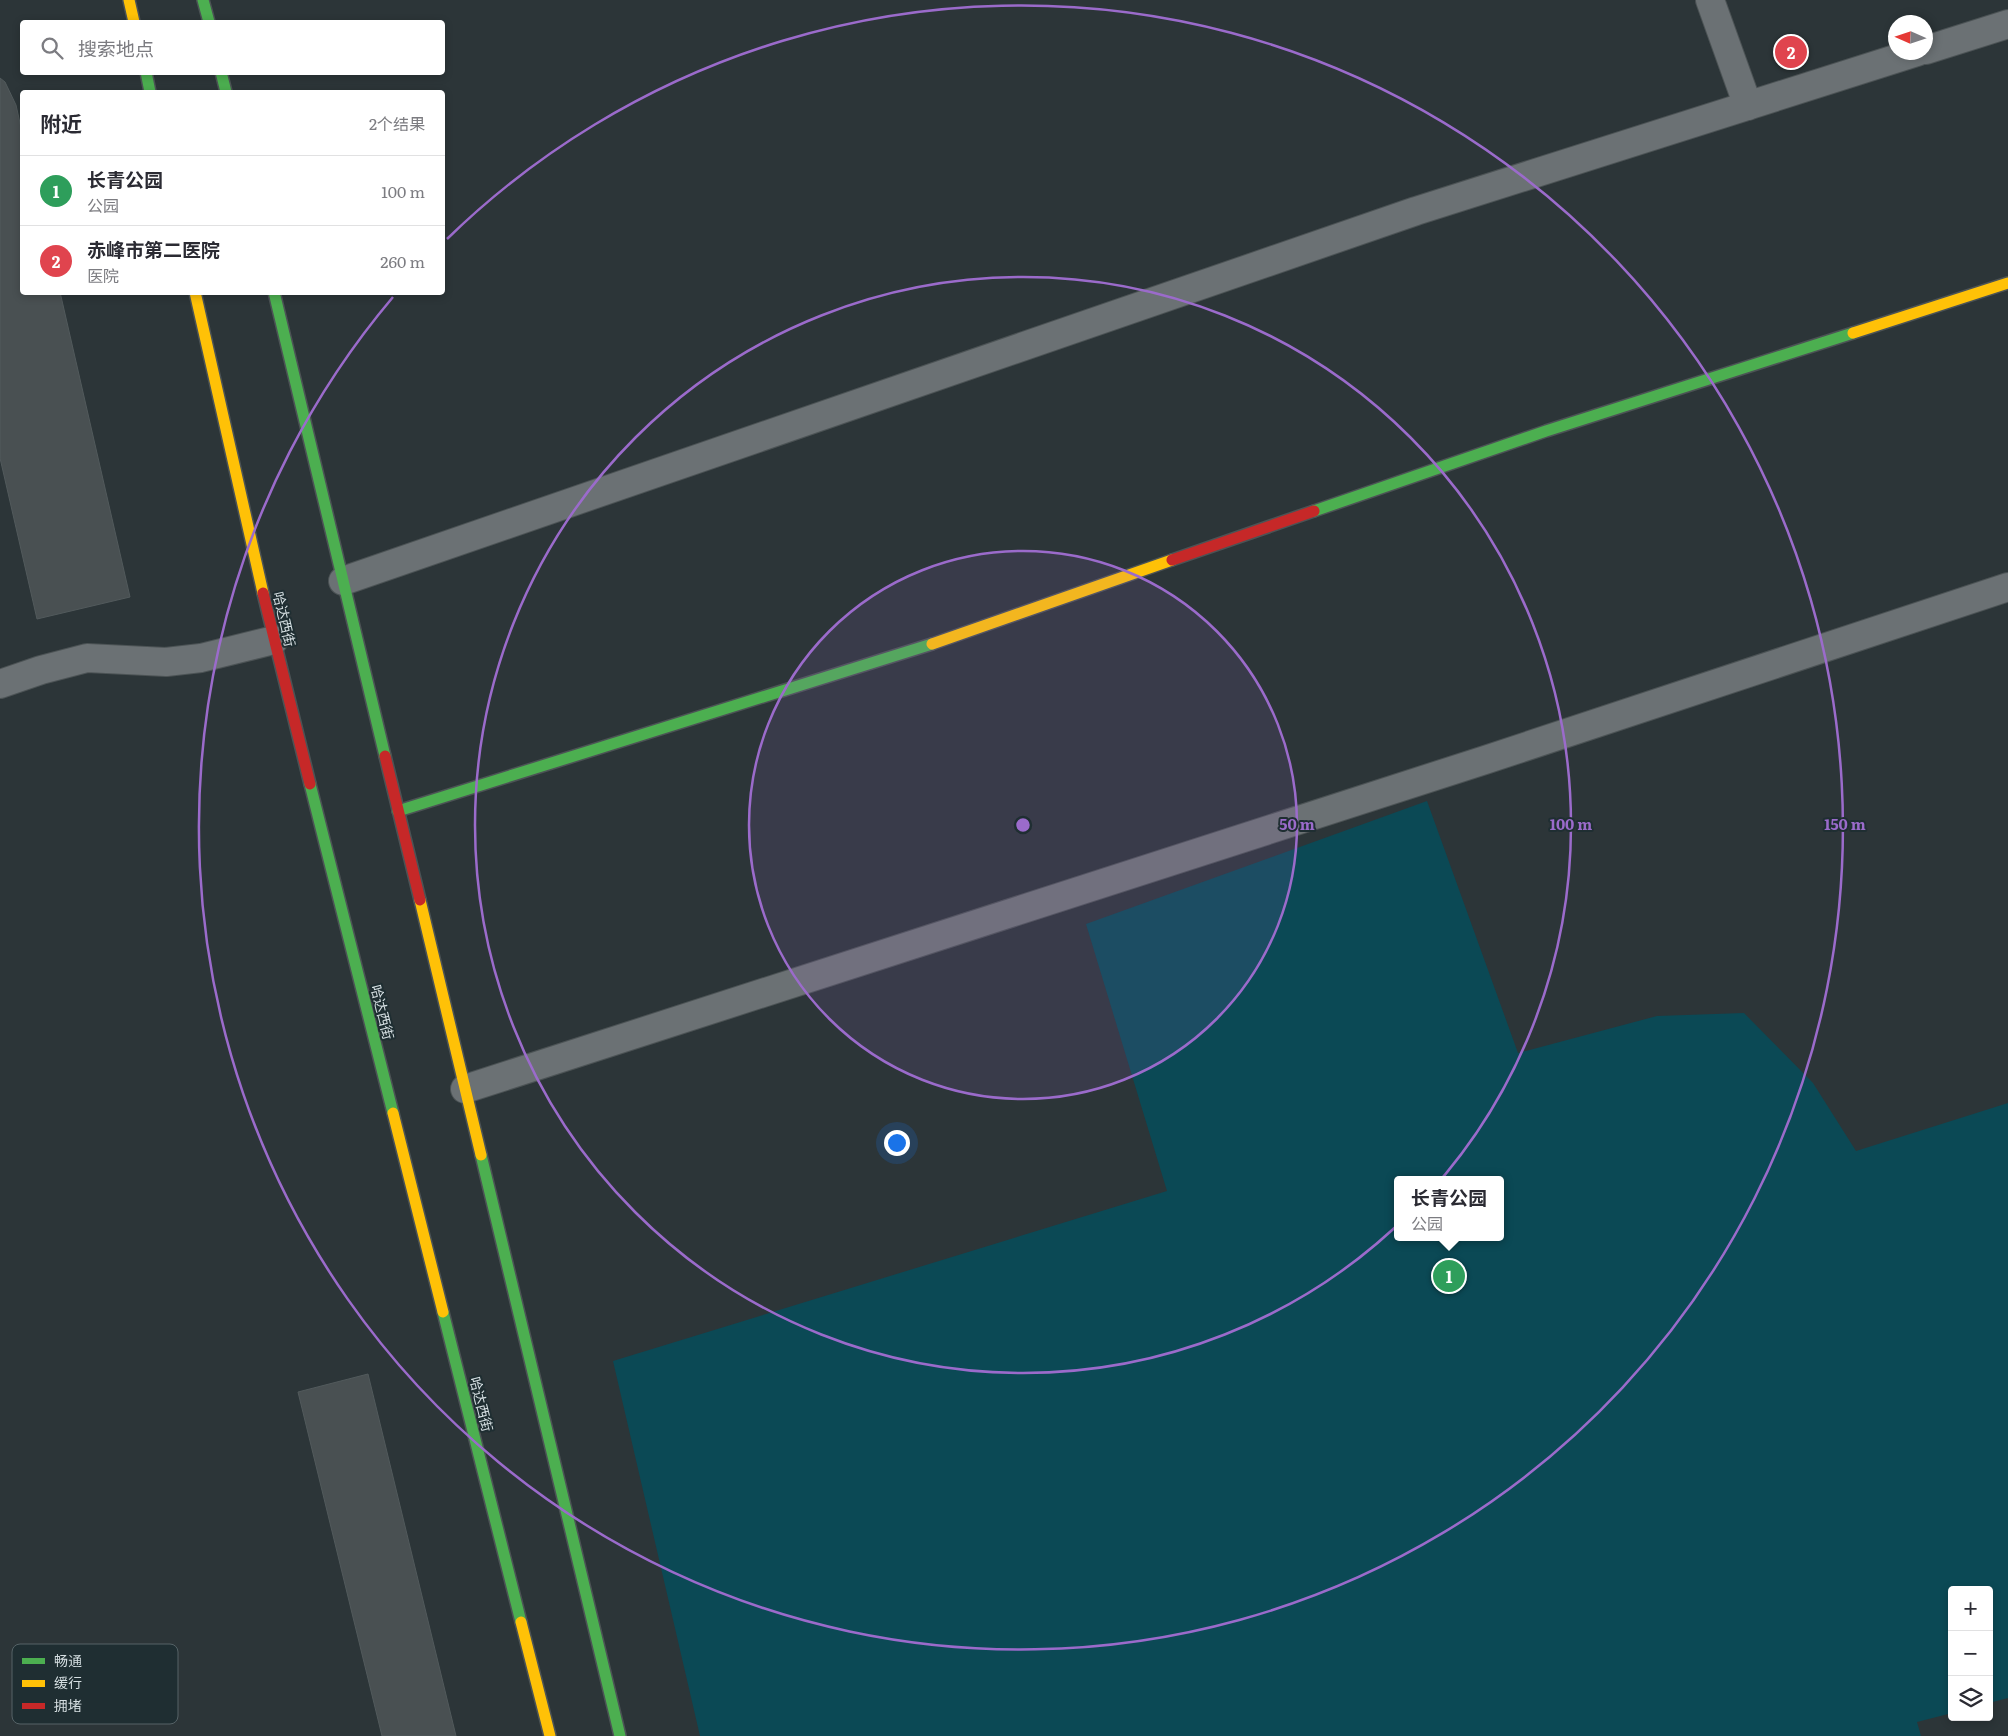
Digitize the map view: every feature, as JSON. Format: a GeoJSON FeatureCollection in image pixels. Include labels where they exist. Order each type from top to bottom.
{"type":"FeatureCollection","features":[{"type":"Feature","properties":{"kind":"main road"},"geometry":{"type":"LineString","coordinates":[[129,0],[134,20]]}},
{"type":"Feature","properties":{"kind":"main road"},"geometry":{"type":"LineString","coordinates":[[203,0],[208,20]]}},
{"type":"Feature","properties":{"kind":"main road"},"geometry":{"type":"LineString","coordinates":[[147,75],[150,90]]}},
{"type":"Feature","properties":{"kind":"main road"},"geometry":{"type":"LineString","coordinates":[[222,75],[226,90]]}},
{"type":"Feature","properties":{"kind":"main road"},"geometry":{"type":"LineString","coordinates":[[398,811],[894,657],[1546,431],[2008,283]]}},
{"type":"Feature","properties":{"kind":"main road","name":"哈达西街"},"geometry":{"type":"LineString","coordinates":[[196,295],[274,640],[550,1736]]}},
{"type":"Feature","properties":{"kind":"main road"},"geometry":{"type":"LineString","coordinates":[[275,295],[620,1736]]}},
{"type":"Feature","properties":{"kind":"street"},"geometry":{"type":"LineString","coordinates":[[1710,0],[1748,106]]}},
{"type":"Feature","properties":{"kind":"street"},"geometry":{"type":"LineString","coordinates":[[1933,48],[2008,24]]}},
{"type":"Feature","properties":{"kind":"street"},"geometry":{"type":"LineString","coordinates":[[343,581],[1416,211],[1892,60]]}},
{"type":"Feature","properties":{"kind":"street"},"geometry":{"type":"LineString","coordinates":[[465,1089],[1485,760],[2008,587]]}},
{"type":"Feature","properties":{"kind":"street"},"geometry":{"type":"LineString","coordinates":[[0,684],[41,670],[87,658],[166,662],[201,658],[274,640]]}},
{"type":"Feature","properties":{"kind":"shaded area"},"geometry":{"type":"Polygon","coordinates":[[[1427,801],[1518,1053],[1657,1016],[1744,1013],[1813,1083],[1856,1151],[2008,1103],[2008,1698],[1993,1702],[1993,1586],[1948,1586],[1948,1714],[1917,1722],[1921,1736],[700,1736],[613,1361],[1167,1191],[1086,924],[1427,801]]]}},
{"type":"Feature","properties":{"kind":"building"},"geometry":{"type":"Polygon","coordinates":[[[0,78],[5,82],[16,105],[20,123],[20,295],[61,295],[130,597],[37,619],[0,458],[0,78]]]}},
{"type":"Feature","properties":{"kind":"building"},"geometry":{"type":"Polygon","coordinates":[[[368,1374],[456,1736],[382,1736],[298,1392],[368,1374]]]}},
{"type":"Feature","properties":{"kind":"traffic: fast"},"geometry":{"type":"LineString","coordinates":[[203,0],[208,20]]}},
{"type":"Feature","properties":{"kind":"traffic: fast"},"geometry":{"type":"LineString","coordinates":[[147,75],[150,90]]}},
{"type":"Feature","properties":{"kind":"traffic: fast"},"geometry":{"type":"LineString","coordinates":[[222,75],[226,90]]}},
{"type":"Feature","properties":{"kind":"traffic: fast"},"geometry":{"type":"LineString","coordinates":[[275,295],[385,756]]}},
{"type":"Feature","properties":{"kind":"traffic: fast"},"geometry":{"type":"LineString","coordinates":[[1314,511],[1546,431],[1853,333]]}},
{"type":"Feature","properties":{"kind":"traffic: fast"},"geometry":{"type":"LineString","coordinates":[[398,811],[932,644]]}},
{"type":"Feature","properties":{"kind":"traffic: fast"},"geometry":{"type":"LineString","coordinates":[[310,784],[393,1113]]}},
{"type":"Feature","properties":{"kind":"traffic: fast"},"geometry":{"type":"LineString","coordinates":[[481,1155],[620,1736]]}},
{"type":"Feature","properties":{"kind":"traffic: fast"},"geometry":{"type":"LineString","coordinates":[[443,1312],[521,1622]]}},
{"type":"Feature","properties":{"kind":"traffic: slow"},"geometry":{"type":"LineString","coordinates":[[129,0],[134,20]]}},
{"type":"Feature","properties":{"kind":"traffic: slow"},"geometry":{"type":"LineString","coordinates":[[1853,333],[2008,283]]}},
{"type":"Feature","properties":{"kind":"traffic: slow"},"geometry":{"type":"LineString","coordinates":[[196,295],[263,593]]}},
{"type":"Feature","properties":{"kind":"traffic: slow"},"geometry":{"type":"LineString","coordinates":[[932,644],[1172,560]]}},
{"type":"Feature","properties":{"kind":"traffic: slow"},"geometry":{"type":"LineString","coordinates":[[420,900],[481,1155]]}},
{"type":"Feature","properties":{"kind":"traffic: slow"},"geometry":{"type":"LineString","coordinates":[[393,1113],[443,1312]]}},
{"type":"Feature","properties":{"kind":"traffic: slow"},"geometry":{"type":"LineString","coordinates":[[521,1622],[550,1736]]}},
{"type":"Feature","properties":{"kind":"traffic: jam"},"geometry":{"type":"LineString","coordinates":[[1172,560],[1314,511]]}},
{"type":"Feature","properties":{"kind":"traffic: jam"},"geometry":{"type":"LineString","coordinates":[[263,593],[310,784]]}},
{"type":"Feature","properties":{"kind":"traffic: jam"},"geometry":{"type":"LineString","coordinates":[[385,756],[420,900]]}},
{"type":"Feature","properties":{"kind":"place","name":"赤峰市第二医院"},"geometry":{"type":"Point","coordinates":[1791,52]}},
{"type":"Feature","properties":{"kind":"place","name":"长青公园"},"geometry":{"type":"Point","coordinates":[1449,1276]}}]}
